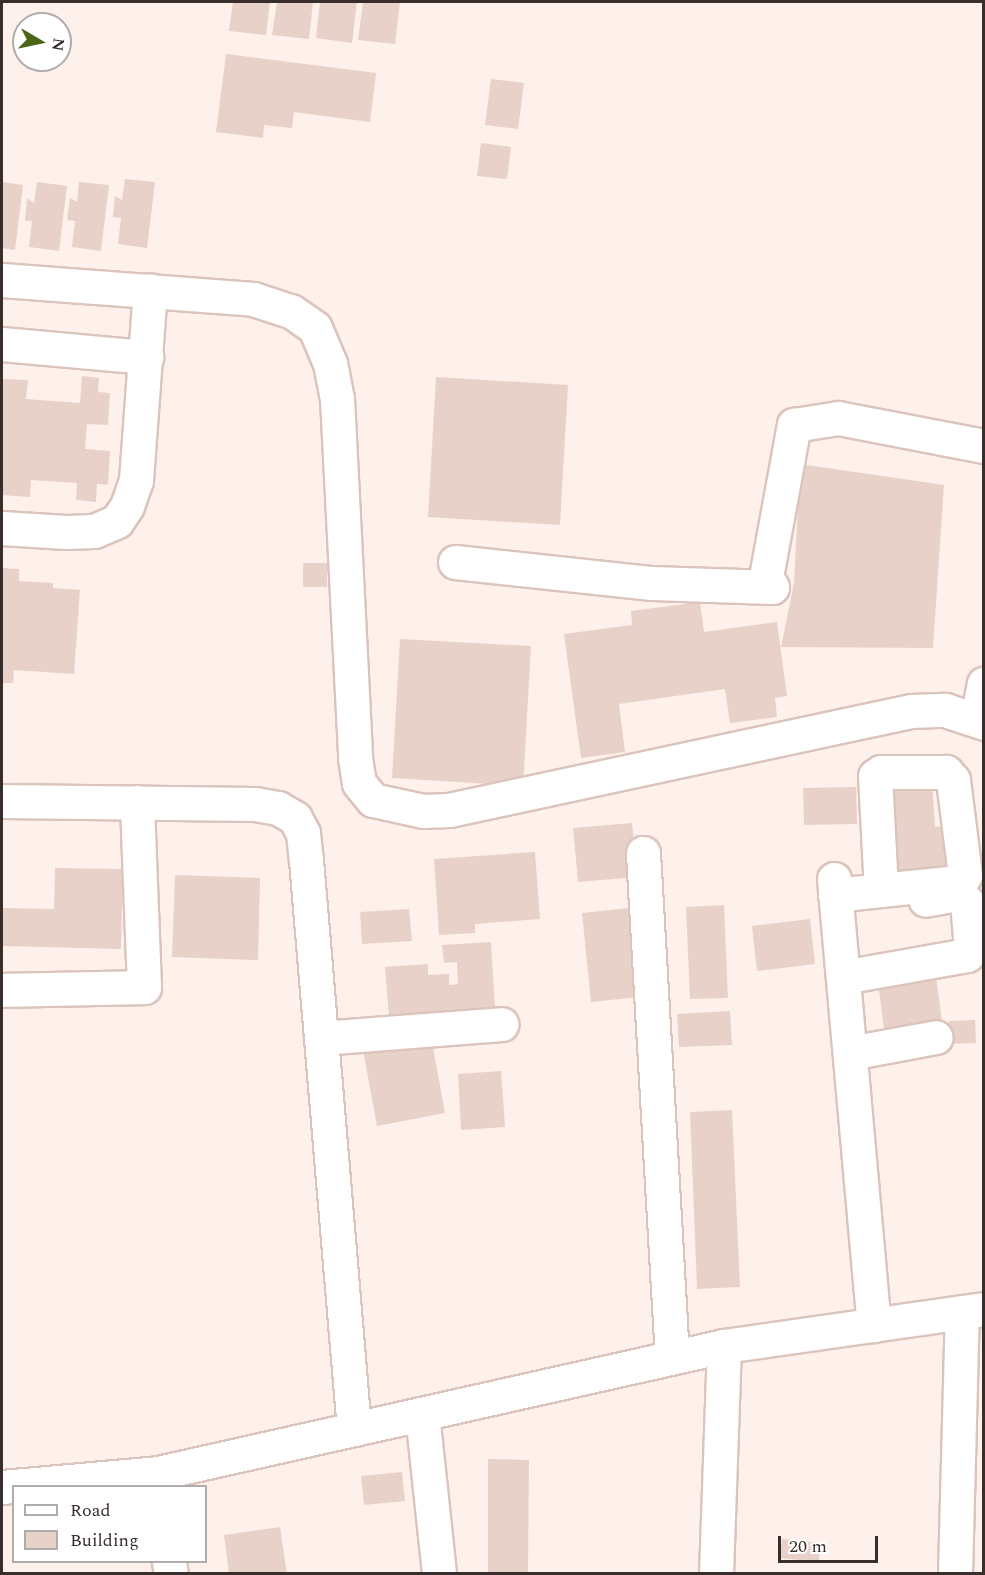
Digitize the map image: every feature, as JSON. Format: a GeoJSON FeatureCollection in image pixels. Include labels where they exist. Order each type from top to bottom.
{"type":"FeatureCollection","features":[{"type":"Feature","properties":{"kind":"street"},"geometry":{"type":"LineString","coordinates":[[2,280],[253,299],[291,311],[315,328],[330,363],[337,398],[355,758],[359,783],[373,800],[423,811],[449,810],[911,711],[945,710],[980,721],[984,684]]}},
{"type":"Feature","properties":{"kind":"street"},"geometry":{"type":"LineString","coordinates":[[2,528],[66,532],[94,531],[117,521],[127,506],[136,480],[150,291]]}},
{"type":"Feature","properties":{"kind":"street"},"geometry":{"type":"LineString","coordinates":[[2,344],[146,357]]}},
{"type":"Feature","properties":{"kind":"street"},"geometry":{"type":"LineString","coordinates":[[455,562],[652,583],[772,587],[766,577],[794,425],[838,418],[984,446]]}},
{"type":"Feature","properties":{"kind":"street"},"geometry":{"type":"LineString","coordinates":[[2,801],[255,804],[278,808],[295,818],[303,833],[354,1429]]}},
{"type":"Feature","properties":{"kind":"street"},"geometry":{"type":"LineString","coordinates":[[2,990],[144,987],[137,802]]}},
{"type":"Feature","properties":{"kind":"street"},"geometry":{"type":"LineString","coordinates":[[643,853],[672,1357]]}},
{"type":"Feature","properties":{"kind":"street"},"geometry":{"type":"LineString","coordinates":[[835,896],[881,890]]}},
{"type":"Feature","properties":{"kind":"street"},"geometry":{"type":"LineString","coordinates":[[835,896],[874,1325]]}},
{"type":"Feature","properties":{"kind":"street"},"geometry":{"type":"LineString","coordinates":[[835,896],[961,896],[967,902],[972,948],[960,959],[843,977]]}},
{"type":"Feature","properties":{"kind":"street"},"geometry":{"type":"LineString","coordinates":[[321,1038],[501,1024]]}},
{"type":"Feature","properties":{"kind":"street"},"geometry":{"type":"LineString","coordinates":[[850,1053],[936,1037]]}},
{"type":"Feature","properties":{"kind":"street"},"geometry":{"type":"LineString","coordinates":[[28,1485],[159,1480],[354,1429],[724,1346],[973,1311],[955,1574]]}},
{"type":"Feature","properties":{"kind":"street"},"geometry":{"type":"LineString","coordinates":[[716,1574],[724,1346]]}},
{"type":"Feature","properties":{"kind":"street"},"geometry":{"type":"LineString","coordinates":[[422,1414],[439,1574]]}},
{"type":"Feature","properties":{"kind":"building"},"geometry":{"type":"Polygon","coordinates":[[[233,2],[270,2],[266,35],[229,31],[233,2]]]}},
{"type":"Feature","properties":{"kind":"building"},"geometry":{"type":"Polygon","coordinates":[[[277,2],[313,2],[309,39],[272,35],[277,2]]]}},
{"type":"Feature","properties":{"kind":"building"},"geometry":{"type":"Polygon","coordinates":[[[320,2],[357,2],[352,43],[316,38],[320,2]]]}},
{"type":"Feature","properties":{"kind":"building"},"geometry":{"type":"Polygon","coordinates":[[[363,2],[400,2],[395,44],[358,40],[363,2]]]}},
{"type":"Feature","properties":{"kind":"building"},"geometry":{"type":"Polygon","coordinates":[[[226,54],[376,73],[370,122],[294,112],[292,128],[264,125],[263,138],[216,132],[226,54]]]}},
{"type":"Feature","properties":{"kind":"building"},"geometry":{"type":"Polygon","coordinates":[[[491,79],[524,83],[518,129],[485,125],[491,79]]]}},
{"type":"Feature","properties":{"kind":"building"},"geometry":{"type":"Polygon","coordinates":[[[481,143],[511,147],[507,179],[477,176],[481,143]]]}},
{"type":"Feature","properties":{"kind":"building"},"geometry":{"type":"Polygon","coordinates":[[[125,179],[155,182],[147,248],[118,244],[121,218],[113,217],[115,196],[122,200],[125,179]]]}},
{"type":"Feature","properties":{"kind":"building"},"geometry":{"type":"Polygon","coordinates":[[[2,182],[23,185],[15,250],[2,248],[2,182]]]}},
{"type":"Feature","properties":{"kind":"building"},"geometry":{"type":"Polygon","coordinates":[[[37,182],[67,186],[59,251],[29,247],[32,221],[25,221],[27,198],[34,203],[37,182]]]}},
{"type":"Feature","properties":{"kind":"building"},"geometry":{"type":"Polygon","coordinates":[[[79,182],[109,185],[101,251],[72,247],[75,221],[67,220],[70,198],[77,202],[79,182]]]}},
{"type":"Feature","properties":{"kind":"building"},"geometry":{"type":"Polygon","coordinates":[[[82,376],[99,378],[98,392],[110,393],[108,425],[87,424],[85,449],[110,451],[108,485],[97,484],[96,502],[76,500],[77,483],[31,480],[30,497],[2,495],[2,379],[28,380],[26,399],[80,403],[82,376]]]}},
{"type":"Feature","properties":{"kind":"building"},"geometry":{"type":"Polygon","coordinates":[[[436,377],[568,385],[560,525],[428,517],[436,377]]]}},
{"type":"Feature","properties":{"kind":"building"},"geometry":{"type":"Polygon","coordinates":[[[800,464],[944,485],[933,648],[781,647],[794,583],[800,464]]]}},
{"type":"Feature","properties":{"kind":"building"},"geometry":{"type":"Polygon","coordinates":[[[303,563],[327,563],[327,587],[303,587],[303,563]]]}},
{"type":"Feature","properties":{"kind":"building"},"geometry":{"type":"Polygon","coordinates":[[[2,568],[19,569],[19,581],[53,583],[53,588],[80,590],[74,674],[14,670],[13,683],[2,683],[2,568]]]}},
{"type":"Feature","properties":{"kind":"building"},"geometry":{"type":"Polygon","coordinates":[[[700,602],[704,632],[777,622],[787,696],[775,698],[777,717],[730,723],[725,689],[619,704],[625,752],[581,758],[564,634],[632,625],[631,611],[700,602]]]}},
{"type":"Feature","properties":{"kind":"building"},"geometry":{"type":"Polygon","coordinates":[[[400,639],[531,646],[523,786],[392,778],[400,639]]]}},
{"type":"Feature","properties":{"kind":"building"},"geometry":{"type":"Polygon","coordinates":[[[932,779],[935,827],[951,825],[958,875],[931,878],[931,867],[904,872],[884,886],[888,782],[932,779]]]}},
{"type":"Feature","properties":{"kind":"building"},"geometry":{"type":"Polygon","coordinates":[[[856,787],[857,824],[804,825],[803,788],[856,787]]]}},
{"type":"Feature","properties":{"kind":"building"},"geometry":{"type":"Polygon","coordinates":[[[632,823],[637,877],[578,882],[573,828],[632,823]]]}},
{"type":"Feature","properties":{"kind":"building"},"geometry":{"type":"Polygon","coordinates":[[[535,852],[540,919],[475,924],[475,933],[439,935],[434,859],[535,852]]]}},
{"type":"Feature","properties":{"kind":"building"},"geometry":{"type":"Polygon","coordinates":[[[55,868],[123,869],[121,949],[2,946],[2,908],[54,909],[55,868]]]}},
{"type":"Feature","properties":{"kind":"building"},"geometry":{"type":"Polygon","coordinates":[[[175,875],[260,878],[258,960],[172,957],[175,875]]]}},
{"type":"Feature","properties":{"kind":"building"},"geometry":{"type":"Polygon","coordinates":[[[724,905],[728,998],[690,999],[686,907],[724,905]]]}},
{"type":"Feature","properties":{"kind":"building"},"geometry":{"type":"Polygon","coordinates":[[[629,908],[639,997],[591,1002],[582,913],[629,908]]]}},
{"type":"Feature","properties":{"kind":"building"},"geometry":{"type":"Polygon","coordinates":[[[409,909],[412,941],[362,944],[360,912],[409,909]]]}},
{"type":"Feature","properties":{"kind":"building"},"geometry":{"type":"Polygon","coordinates":[[[810,919],[815,964],[757,971],[752,926],[810,919]]]}},
{"type":"Feature","properties":{"kind":"building"},"geometry":{"type":"Polygon","coordinates":[[[491,942],[495,1010],[389,1017],[385,967],[428,964],[428,975],[449,974],[449,985],[458,984],[457,962],[444,963],[442,945],[491,942]]]}},
{"type":"Feature","properties":{"kind":"building"},"geometry":{"type":"Polygon","coordinates":[[[936,976],[942,1022],[884,1029],[878,983],[936,976]]]}},
{"type":"Feature","properties":{"kind":"building"},"geometry":{"type":"Polygon","coordinates":[[[730,1011],[732,1045],[679,1047],[677,1014],[730,1011]]]}},
{"type":"Feature","properties":{"kind":"building"},"geometry":{"type":"Polygon","coordinates":[[[975,1020],[976,1043],[950,1044],[949,1021],[975,1020]]]}},
{"type":"Feature","properties":{"kind":"building"},"geometry":{"type":"Polygon","coordinates":[[[431,1037],[445,1113],[377,1126],[363,1050],[431,1037]]]}},
{"type":"Feature","properties":{"kind":"building"},"geometry":{"type":"Polygon","coordinates":[[[501,1071],[505,1127],[461,1130],[458,1074],[501,1071]]]}},
{"type":"Feature","properties":{"kind":"building"},"geometry":{"type":"Polygon","coordinates":[[[732,1110],[740,1287],[697,1289],[690,1112],[732,1110]]]}},
{"type":"Feature","properties":{"kind":"building"},"geometry":{"type":"Polygon","coordinates":[[[488,1459],[529,1460],[528,1574],[488,1574],[488,1459]]]}},
{"type":"Feature","properties":{"kind":"building"},"geometry":{"type":"Polygon","coordinates":[[[402,1472],[405,1501],[364,1505],[361,1476],[402,1472]]]}},
{"type":"Feature","properties":{"kind":"building"},"geometry":{"type":"Polygon","coordinates":[[[280,1527],[287,1574],[229,1574],[224,1535],[280,1527]]]}},
{"type":"Feature","properties":{"kind":"building"},"geometry":{"type":"Polygon","coordinates":[[[782,1539],[820,1543],[819,1562],[780,1558],[782,1539]]]}}]}
